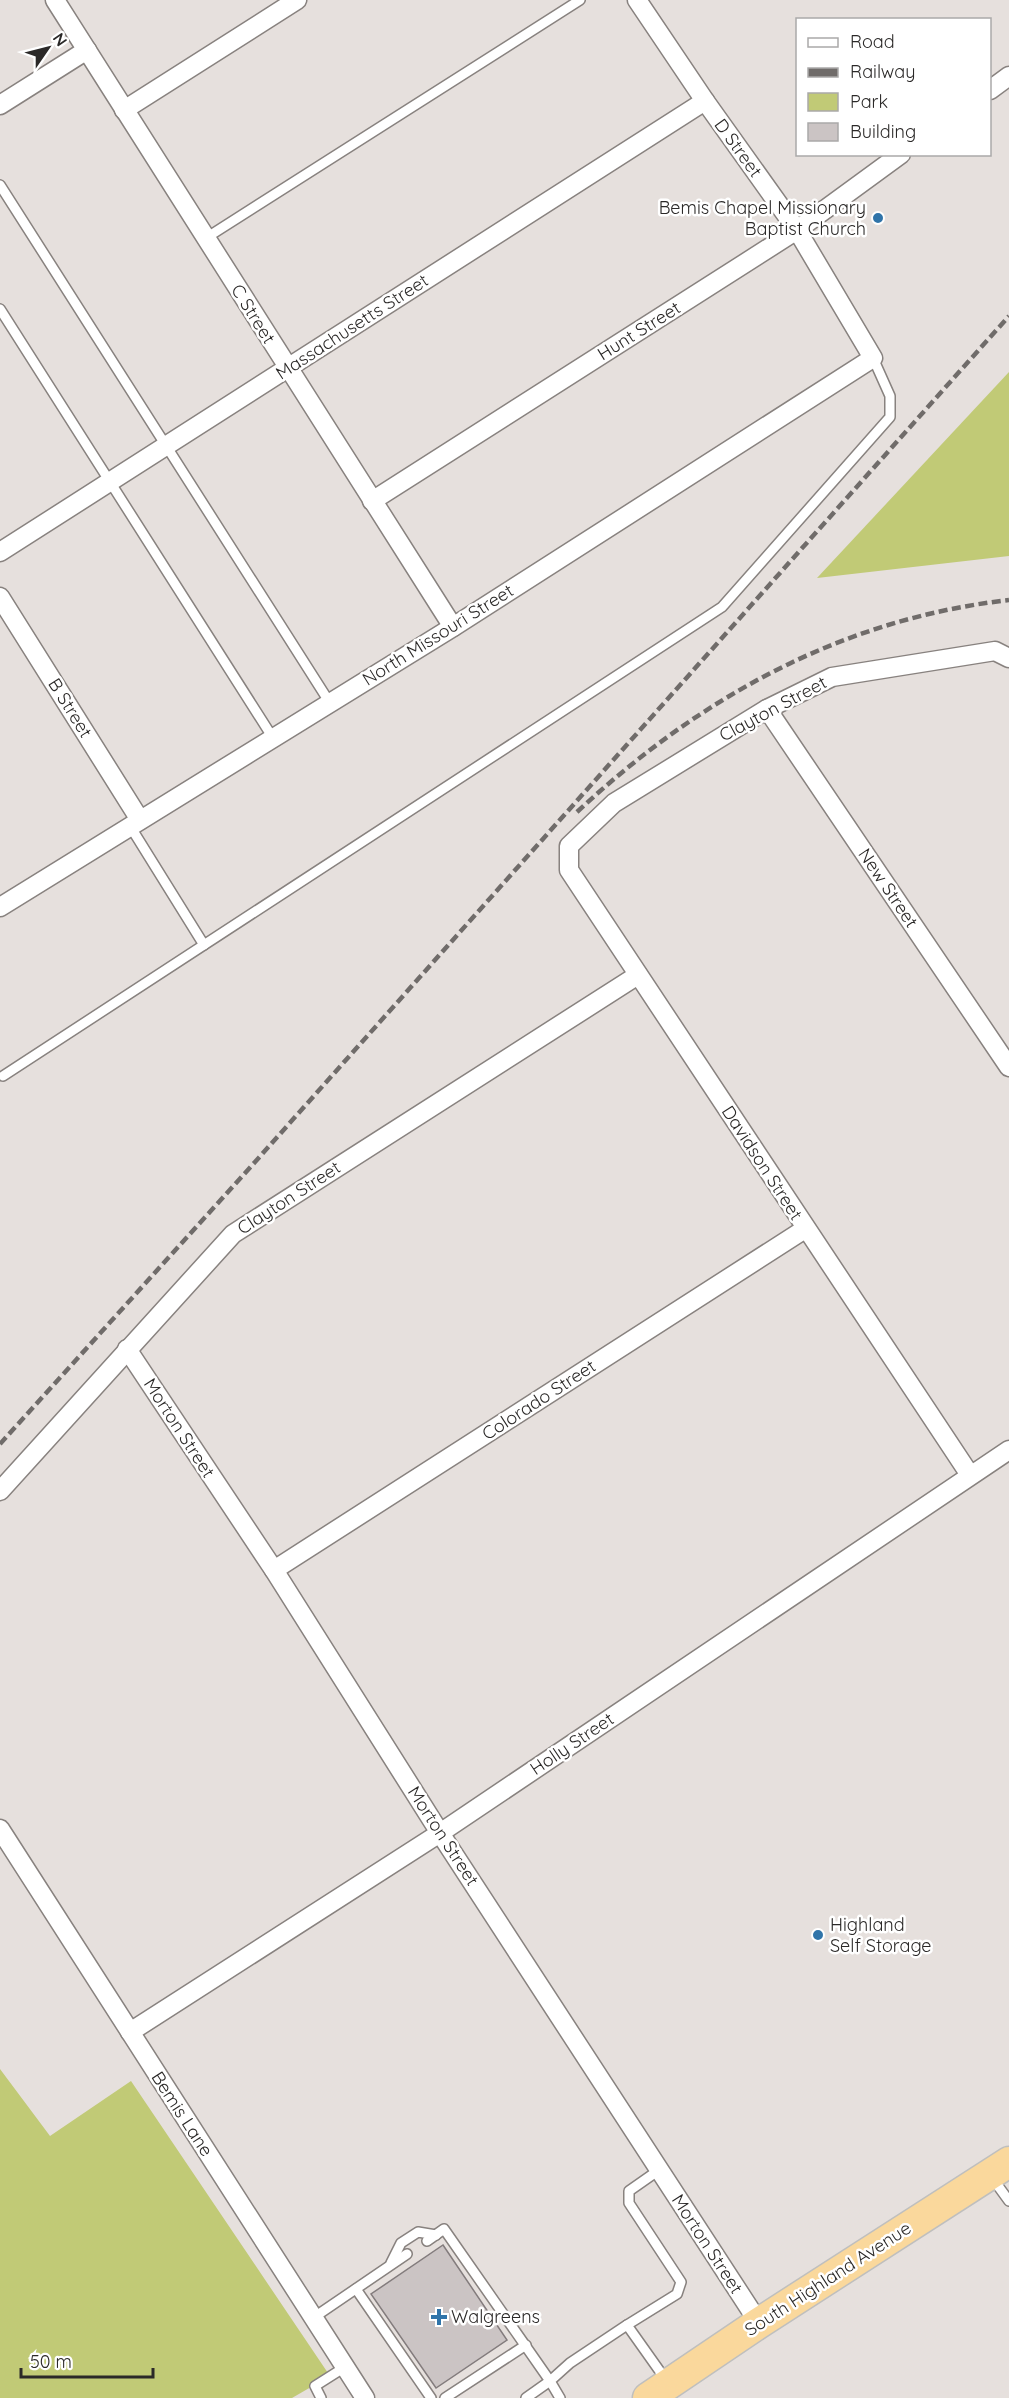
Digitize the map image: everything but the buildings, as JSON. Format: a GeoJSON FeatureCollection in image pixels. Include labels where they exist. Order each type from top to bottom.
{"type":"FeatureCollection","features":[{"type":"Feature","properties":{"kind":"highway","name":"South Highland Avenue"},"geometry":{"type":"LineString","coordinates":[[658,2391],[999,2168]]}},
{"type":"Feature","properties":{"kind":"street","name":"C Street"},"geometry":{"type":"LineString","coordinates":[[55,0],[453,627]]}},
{"type":"Feature","properties":{"kind":"street"},"geometry":{"type":"LineString","coordinates":[[124,110],[297,0]]}},
{"type":"Feature","properties":{"kind":"street","name":"D Street"},"geometry":{"type":"LineString","coordinates":[[637,0],[705,101],[797,230],[873,358]]}},
{"type":"Feature","properties":{"kind":"street"},"geometry":{"type":"LineString","coordinates":[[0,105],[87,50]]}},
{"type":"Feature","properties":{"kind":"street"},"geometry":{"type":"LineString","coordinates":[[991,89],[1009,76]]}},
{"type":"Feature","properties":{"kind":"street","name":"Massachusetts Street"},"geometry":{"type":"LineString","coordinates":[[0,552],[705,101]]}},
{"type":"Feature","properties":{"kind":"street","name":"Hunt Street"},"geometry":{"type":"LineString","coordinates":[[372,501],[797,230],[898,156]]}},
{"type":"Feature","properties":{"kind":"street","name":"North Missouri Street"},"geometry":{"type":"LineString","coordinates":[[0,907],[453,627],[873,358]]}},
{"type":"Feature","properties":{"kind":"street","name":"B Street"},"geometry":{"type":"LineString","coordinates":[[0,597],[135,823]]}},
{"type":"Feature","properties":{"kind":"street","name":"Clayton Street"},"geometry":{"type":"LineString","coordinates":[[569,846],[614,803],[767,709],[832,677],[995,651],[1009,658]]}},
{"type":"Feature","properties":{"kind":"street","name":"New Street"},"geometry":{"type":"LineString","coordinates":[[767,709],[1009,1067]]}},
{"type":"Feature","properties":{"kind":"street","name":"Davidson Street"},"geometry":{"type":"LineString","coordinates":[[569,846],[569,870],[970,1475]]}},
{"type":"Feature","properties":{"kind":"street","name":"Clayton Street"},"geometry":{"type":"LineString","coordinates":[[0,1491],[233,1234],[638,975]]}},
{"type":"Feature","properties":{"kind":"street","name":"Colorado Street"},"geometry":{"type":"LineString","coordinates":[[273,1570],[805,1229]]}},
{"type":"Feature","properties":{"kind":"street","name":"Morton Street"},"geometry":{"type":"LineString","coordinates":[[127,1349],[273,1570],[440,1833],[759,2323]]}},
{"type":"Feature","properties":{"kind":"street","name":"Holly Street"},"geometry":{"type":"LineString","coordinates":[[130,2032],[440,1833],[1009,1450]]}},
{"type":"Feature","properties":{"kind":"street","name":"Bemis Lane"},"geometry":{"type":"LineString","coordinates":[[0,1829],[365,2398]]}},
{"type":"Feature","properties":{"kind":"lane"},"geometry":{"type":"LineString","coordinates":[[206,238],[580,0]]}},
{"type":"Feature","properties":{"kind":"lane"},"geometry":{"type":"LineString","coordinates":[[0,184],[330,703]]}},
{"type":"Feature","properties":{"kind":"lane"},"geometry":{"type":"LineString","coordinates":[[0,309],[273,738]]}},
{"type":"Feature","properties":{"kind":"lane"},"geometry":{"type":"LineString","coordinates":[[3,1076],[722,607],[890,417],[890,396],[873,358]]}},
{"type":"Feature","properties":{"kind":"lane"},"geometry":{"type":"LineString","coordinates":[[135,823],[204,945]]}},
{"type":"Feature","properties":{"kind":"lane"},"geometry":{"type":"LineString","coordinates":[[999,2168],[1009,2201]]}},
{"type":"Feature","properties":{"kind":"lane"},"geometry":{"type":"LineString","coordinates":[[526,2398],[570,2363],[677,2294],[681,2282],[629,2203],[629,2191],[659,2170]]}},
{"type":"Feature","properties":{"kind":"lane"},"geometry":{"type":"LineString","coordinates":[[427,2241],[444,2229],[560,2398]]}},
{"type":"Feature","properties":{"kind":"lane"},"geometry":{"type":"LineString","coordinates":[[391,2265],[401,2243],[418,2232],[436,2235]]}},
{"type":"Feature","properties":{"kind":"lane"},"geometry":{"type":"LineString","coordinates":[[313,2318],[407,2254]]}},
{"type":"Feature","properties":{"kind":"lane"},"geometry":{"type":"LineString","coordinates":[[356,2289],[432,2398]]}},
{"type":"Feature","properties":{"kind":"lane"},"geometry":{"type":"LineString","coordinates":[[627,2325],[658,2391]]}},
{"type":"Feature","properties":{"kind":"lane"},"geometry":{"type":"LineString","coordinates":[[445,2398],[526,2346]]}},
{"type":"Feature","properties":{"kind":"lane"},"geometry":{"type":"LineString","coordinates":[[321,2398],[315,2386],[345,2367]]}},
{"type":"Feature","properties":{"kind":"green space"},"geometry":{"type":"Polygon","coordinates":[[[1009,372],[1009,556],[817,578],[1009,372]]]}},
{"type":"Feature","properties":{"kind":"green space"},"geometry":{"type":"Polygon","coordinates":[[[0,2069],[50,2136],[131,2081],[330,2376],[292,2398],[0,2398],[0,2069]]]}},
{"type":"Feature","properties":{"kind":"railway"},"geometry":{"type":"LineString","coordinates":[[0,1444],[255,1162],[1009,316]]}},
{"type":"Feature","properties":{"kind":"railway"},"geometry":{"type":"LineString","coordinates":[[577,812],[672,733],[723,700],[776,670],[831,645],[888,625],[947,610],[1009,600]]}},
{"type":"Feature","properties":{"kind":"place","name":"Bemis Chapel Missionary Baptist Church"},"geometry":{"type":"Point","coordinates":[878,218]}},
{"type":"Feature","properties":{"kind":"place","name":"Highland Self Storage"},"geometry":{"type":"Point","coordinates":[818,1935]}},
{"type":"Feature","properties":{"kind":"place","name":"Walgreens"},"geometry":{"type":"Point","coordinates":[439,2317]}}]}
